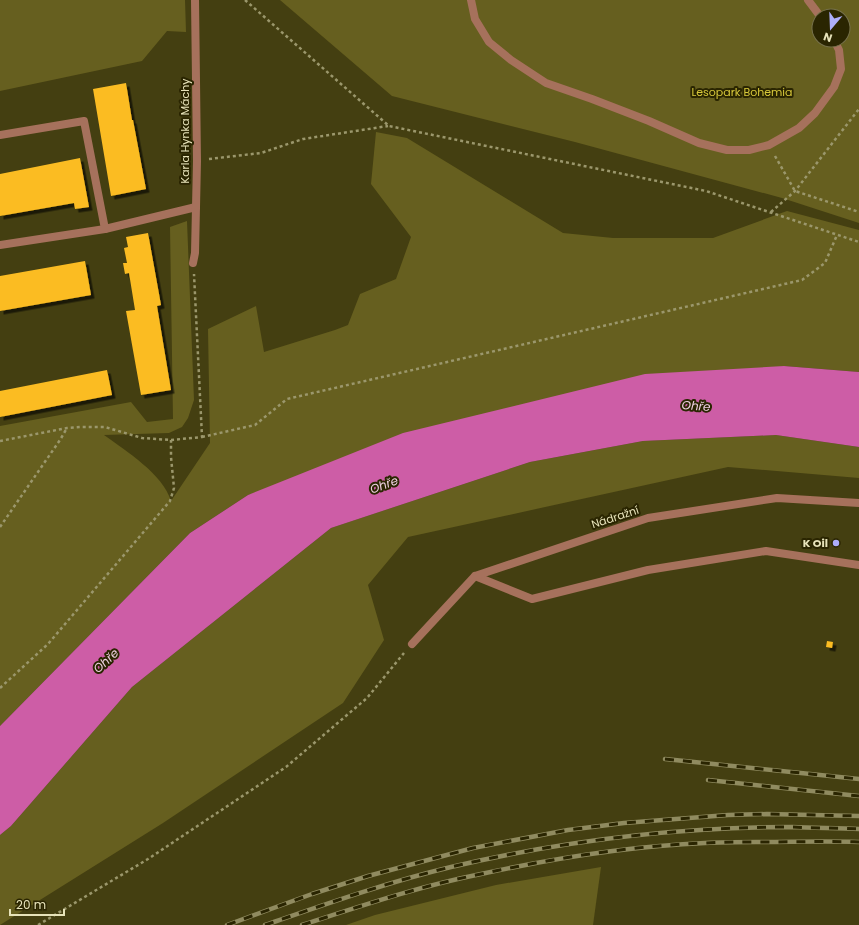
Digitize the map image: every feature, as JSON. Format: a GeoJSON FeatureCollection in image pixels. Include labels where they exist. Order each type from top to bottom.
{"type":"FeatureCollection","features":[{"type":"Feature","properties":{"kind":"street","name":"Karla Hynka Máchy"},"geometry":{"type":"LineString","coordinates":[[193,263],[195,253],[197,160],[195,0]]}},
{"type":"Feature","properties":{"kind":"street"},"geometry":{"type":"LineString","coordinates":[[471,0],[476,19],[489,42],[511,60],[546,82],[648,121],[699,143],[727,150],[749,150],[769,146],[799,128],[815,113],[834,87],[841,69],[839,48]]}},
{"type":"Feature","properties":{"kind":"street"},"geometry":{"type":"LineString","coordinates":[[0,135],[84,121],[105,229]]}},
{"type":"Feature","properties":{"kind":"street"},"geometry":{"type":"LineString","coordinates":[[0,245],[105,229],[196,207]]}},
{"type":"Feature","properties":{"kind":"street","name":"Nádražní"},"geometry":{"type":"LineString","coordinates":[[412,644],[474,576],[648,518],[777,498],[859,503]]}},
{"type":"Feature","properties":{"kind":"street"},"geometry":{"type":"LineString","coordinates":[[474,576],[532,599],[648,570],[766,551],[859,565]]}},
{"type":"Feature","properties":{"kind":"path"},"geometry":{"type":"LineString","coordinates":[[245,0],[389,126]]}},
{"type":"Feature","properties":{"kind":"path"},"geometry":{"type":"LineString","coordinates":[[771,212],[795,191],[859,109]]}},
{"type":"Feature","properties":{"kind":"path"},"geometry":{"type":"LineString","coordinates":[[197,160],[261,153],[303,139],[389,126],[706,191],[859,242]]}},
{"type":"Feature","properties":{"kind":"path"},"geometry":{"type":"LineString","coordinates":[[769,146],[795,191],[859,212]]}},
{"type":"Feature","properties":{"kind":"path"},"geometry":{"type":"LineString","coordinates":[[0,441],[67,428],[81,427],[105,427],[142,438],[172,440],[202,437],[255,425],[287,399],[802,280],[825,263],[837,235]]}},
{"type":"Feature","properties":{"kind":"path"},"geometry":{"type":"LineString","coordinates":[[193,263],[202,437]]}},
{"type":"Feature","properties":{"kind":"path"},"geometry":{"type":"LineString","coordinates":[[0,527],[67,428]]}},
{"type":"Feature","properties":{"kind":"path"},"geometry":{"type":"LineString","coordinates":[[0,688],[48,644],[170,501],[174,488],[171,457],[172,440]]}},
{"type":"Feature","properties":{"kind":"path"},"geometry":{"type":"LineString","coordinates":[[38,925],[148,859],[286,766],[368,698],[412,644]]}},
{"type":"Feature","properties":{"kind":"green space"},"geometry":{"type":"Polygon","coordinates":[[[0,0],[185,0],[186,32],[167,31],[142,61],[0,91],[0,0]]]}},
{"type":"Feature","properties":{"kind":"green space","name":"Lesopark Bohemia"},"geometry":{"type":"Polygon","coordinates":[[[280,0],[859,0],[859,223],[782,198],[575,142],[392,96],[280,0]]]}},
{"type":"Feature","properties":{"kind":"green space"},"geometry":{"type":"Polygon","coordinates":[[[376,132],[407,138],[563,233],[613,238],[713,238],[787,211],[859,230],[859,372],[784,366],[248,495],[190,533],[0,726],[0,426],[131,402],[147,422],[173,419],[170,227],[187,221],[194,400],[188,418],[182,427],[169,433],[104,435],[152,472],[167,491],[171,501],[210,443],[208,329],[256,306],[264,352],[348,325],[360,294],[396,279],[411,237],[371,184],[376,132]]]}},
{"type":"Feature","properties":{"kind":"green space"},"geometry":{"type":"Polygon","coordinates":[[[776,435],[859,447],[859,478],[728,467],[408,537],[368,585],[384,640],[343,703],[163,823],[0,925],[0,835],[11,826],[132,687],[331,528],[530,462],[643,441],[776,435]]]}},
{"type":"Feature","properties":{"kind":"green space"},"geometry":{"type":"Polygon","coordinates":[[[601,867],[593,925],[346,925],[375,915],[496,885],[601,867]]]}},
{"type":"Feature","properties":{"kind":"water","name":"Ohře"},"geometry":{"type":"Polygon","coordinates":[[[784,366],[859,372],[859,447],[776,435],[643,441],[530,462],[331,528],[132,687],[11,826],[0,835],[0,726],[190,533],[248,495],[403,433],[645,374],[784,366]]]}},
{"type":"Feature","properties":{"kind":"building"},"geometry":{"type":"Polygon","coordinates":[[[126,83],[146,189],[111,196],[93,89],[126,83]]]}},
{"type":"Feature","properties":{"kind":"building"},"geometry":{"type":"Polygon","coordinates":[[[80,158],[89,207],[75,209],[74,203],[0,216],[0,174],[80,158]]]}},
{"type":"Feature","properties":{"kind":"building"},"geometry":{"type":"Polygon","coordinates":[[[148,233],[161,305],[157,306],[171,390],[141,395],[126,311],[135,310],[129,273],[125,274],[123,263],[127,263],[124,248],[128,247],[126,237],[148,233]]]}},
{"type":"Feature","properties":{"kind":"building"},"geometry":{"type":"Polygon","coordinates":[[[85,261],[91,295],[0,311],[0,276],[85,261]]]}},
{"type":"Feature","properties":{"kind":"building"},"geometry":{"type":"Polygon","coordinates":[[[107,370],[112,395],[0,417],[0,391],[107,370]]]}},
{"type":"Feature","properties":{"kind":"building"},"geometry":{"type":"Polygon","coordinates":[[[827,641],[833,642],[832,648],[826,647],[827,641]]]}},
{"type":"Feature","properties":{"kind":"railway"},"geometry":{"type":"LineString","coordinates":[[665,759],[859,779]]}},
{"type":"Feature","properties":{"kind":"railway"},"geometry":{"type":"LineString","coordinates":[[708,780],[859,796]]}},
{"type":"Feature","properties":{"kind":"railway"},"geometry":{"type":"LineString","coordinates":[[227,925],[312,894],[368,876],[473,848],[568,830],[624,823],[728,815],[767,814],[859,816]]}},
{"type":"Feature","properties":{"kind":"railway"},"geometry":{"type":"LineString","coordinates":[[265,925],[404,879],[493,858],[578,843],[620,837],[706,830],[792,827],[859,829]]}},
{"type":"Feature","properties":{"kind":"railway"},"geometry":{"type":"LineString","coordinates":[[302,925],[436,884],[509,868],[565,858],[649,847],[711,843],[859,842]]}},
{"type":"Feature","properties":{"kind":"place","name":"K Oil"},"geometry":{"type":"Point","coordinates":[836,543]}}]}
